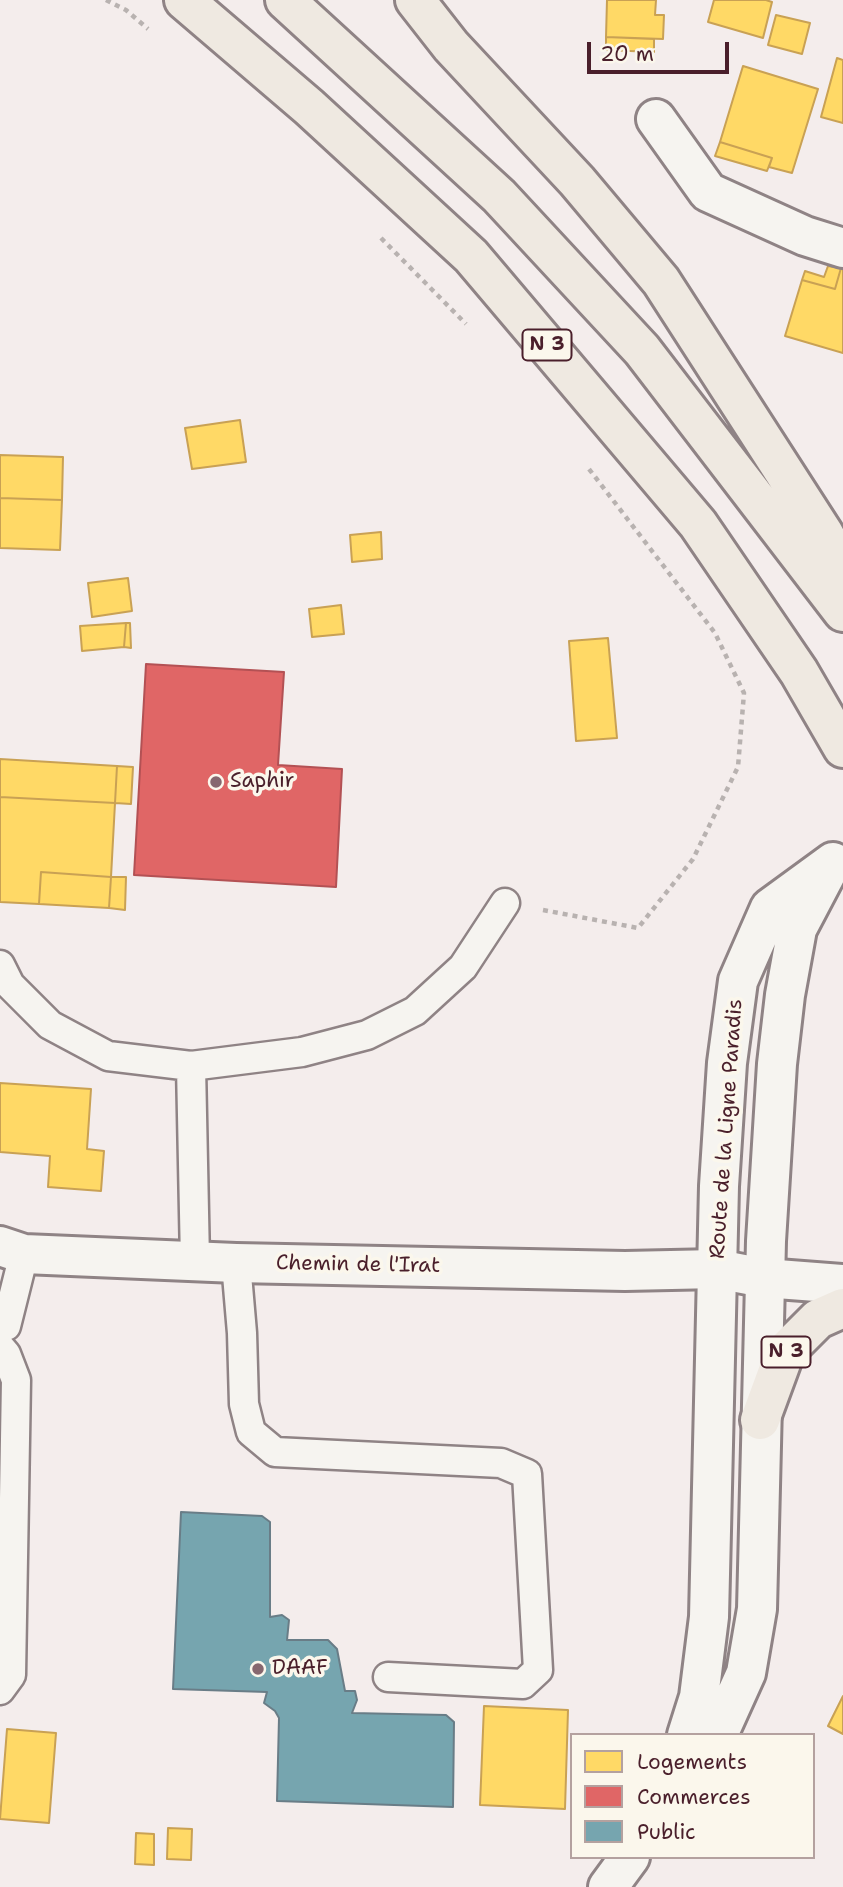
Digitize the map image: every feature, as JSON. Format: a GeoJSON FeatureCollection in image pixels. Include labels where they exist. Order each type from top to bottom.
{"type":"FeatureCollection","features":[{"type":"Feature","properties":{"kind":"highway","name":"N 3"},"geometry":{"type":"LineString","coordinates":[[184,0],[309,107],[471,256],[698,524],[799,672],[843,748]]}},
{"type":"Feature","properties":{"kind":"highway"},"geometry":{"type":"LineString","coordinates":[[285,0],[499,196],[642,350],[843,612]]}},
{"type":"Feature","properties":{"kind":"highway"},"geometry":{"type":"LineString","coordinates":[[415,0],[452,47],[577,181],[661,281],[824,534],[843,570]]}},
{"type":"Feature","properties":{"kind":"highway","name":"N 3"},"geometry":{"type":"LineString","coordinates":[[760,1420],[785,1352],[818,1320],[843,1308]]}},
{"type":"Feature","properties":{"kind":"main road"},"geometry":{"type":"LineString","coordinates":[[656,119],[708,192],[805,236],[843,248]]}},
{"type":"Feature","properties":{"kind":"main road","name":"Route de la Ligne Paradis"},"geometry":{"type":"LineString","coordinates":[[688,1733],[699,1697],[709,1618],[719,1186],[727,1063],[738,981],[770,908],[833,862],[797,929],[785,995],[776,1064],[764,1278],[757,1609],[746,1674],[719,1733]]}},
{"type":"Feature","properties":{"kind":"main road","name":"Chemin de l'Irat"},"geometry":{"type":"LineString","coordinates":[[12,1250],[236,1263],[625,1271],[717,1269],[764,1278],[843,1284]]}},
{"type":"Feature","properties":{"kind":"main road"},"geometry":{"type":"LineString","coordinates":[[717,1269],[740,1299],[736,1505],[757,1609]]}},
{"type":"Feature","properties":{"kind":"main road"},"geometry":{"type":"LineString","coordinates":[[608,1887],[629,1859]]}},
{"type":"Feature","properties":{"kind":"lane"},"geometry":{"type":"LineString","coordinates":[[0,965],[10,985],[50,1025],[108,1056],[191,1066],[302,1052],[368,1035],[415,1012],[463,967],[505,903]]}},
{"type":"Feature","properties":{"kind":"lane"},"geometry":{"type":"LineString","coordinates":[[191,1066],[195,1261]]}},
{"type":"Feature","properties":{"kind":"lane"},"geometry":{"type":"LineString","coordinates":[[0,1325],[6,1326],[12,1250]]}},
{"type":"Feature","properties":{"kind":"lane"},"geometry":{"type":"LineString","coordinates":[[236,1263],[244,1404],[251,1432],[275,1452],[501,1463],[527,1474],[538,1670],[523,1684],[387,1676]]}},
{"type":"Feature","properties":{"kind":"lane"},"geometry":{"type":"LineString","coordinates":[[0,1347],[6,1354],[16,1380],[11,1675],[0,1690]]}},
{"type":"Feature","properties":{"kind":"path"},"geometry":{"type":"LineString","coordinates":[[106,0],[126,10],[158,37]]}},
{"type":"Feature","properties":{"kind":"path"},"geometry":{"type":"LineString","coordinates":[[373,230],[470,327]]}},
{"type":"Feature","properties":{"kind":"path"},"geometry":{"type":"LineString","coordinates":[[505,903],[638,928],[693,859],[738,767],[744,693],[715,633],[583,461]]}},
{"type":"Feature","properties":{"kind":"building: Logements"},"geometry":{"type":"Polygon","coordinates":[[[607,0],[656,0],[655,15],[664,15],[663,39],[606,37],[607,0]]]}},
{"type":"Feature","properties":{"kind":"building: Logements"},"geometry":{"type":"Polygon","coordinates":[[[714,0],[772,2],[763,38],[708,22],[714,0]]]}},
{"type":"Feature","properties":{"kind":"building: Logements"},"geometry":{"type":"Polygon","coordinates":[[[776,15],[810,23],[802,54],[768,45],[776,15]]]}},
{"type":"Feature","properties":{"kind":"building: Logements"},"geometry":{"type":"Polygon","coordinates":[[[606,37],[654,39],[654,52],[606,50],[606,37]]]}},
{"type":"Feature","properties":{"kind":"building: Logements"},"geometry":{"type":"Polygon","coordinates":[[[837,58],[843,60],[843,123],[821,117],[837,58]]]}},
{"type":"Feature","properties":{"kind":"building: Logements"},"geometry":{"type":"Polygon","coordinates":[[[743,66],[818,89],[792,173],[769,167],[772,158],[720,142],[743,66]]]}},
{"type":"Feature","properties":{"kind":"building: Logements"},"geometry":{"type":"Polygon","coordinates":[[[720,142],[772,158],[767,171],[715,156],[720,142]]]}},
{"type":"Feature","properties":{"kind":"building: Logements"},"geometry":{"type":"Polygon","coordinates":[[[828,266],[841,268],[835,289],[802,280],[805,271],[824,277],[828,266]]]}},
{"type":"Feature","properties":{"kind":"building: Logements"},"geometry":{"type":"Polygon","coordinates":[[[841,268],[843,353],[785,336],[802,280],[835,289],[841,268]]]}},
{"type":"Feature","properties":{"kind":"building: Logements"},"geometry":{"type":"Polygon","coordinates":[[[240,420],[246,462],[192,469],[185,428],[240,420]]]}},
{"type":"Feature","properties":{"kind":"building: Logements"},"geometry":{"type":"Polygon","coordinates":[[[0,455],[63,457],[62,500],[0,498],[0,455]]]}},
{"type":"Feature","properties":{"kind":"building: Logements"},"geometry":{"type":"Polygon","coordinates":[[[0,498],[62,500],[60,550],[0,548],[0,498]]]}},
{"type":"Feature","properties":{"kind":"building: Logements"},"geometry":{"type":"Polygon","coordinates":[[[381,532],[382,559],[352,562],[350,535],[381,532]]]}},
{"type":"Feature","properties":{"kind":"building: Logements"},"geometry":{"type":"Polygon","coordinates":[[[128,578],[132,611],[92,617],[88,583],[128,578]]]}},
{"type":"Feature","properties":{"kind":"building: Logements"},"geometry":{"type":"Polygon","coordinates":[[[341,605],[344,634],[312,637],[309,609],[341,605]]]}},
{"type":"Feature","properties":{"kind":"building: Logements"},"geometry":{"type":"Polygon","coordinates":[[[126,623],[130,623],[131,648],[124,647],[126,623]]]}},
{"type":"Feature","properties":{"kind":"building: Logements"},"geometry":{"type":"Polygon","coordinates":[[[126,623],[124,647],[82,651],[80,626],[126,623]]]}},
{"type":"Feature","properties":{"kind":"building: Logements"},"geometry":{"type":"Polygon","coordinates":[[[608,638],[617,738],[576,741],[569,641],[608,638]]]}},
{"type":"Feature","properties":{"kind":"building: Logements"},"geometry":{"type":"Polygon","coordinates":[[[0,759],[117,766],[115,803],[0,797],[0,759]]]}},
{"type":"Feature","properties":{"kind":"building: Logements"},"geometry":{"type":"Polygon","coordinates":[[[117,766],[133,767],[131,804],[115,803],[117,766]]]}},
{"type":"Feature","properties":{"kind":"building: Logements"},"geometry":{"type":"Polygon","coordinates":[[[0,797],[115,803],[111,877],[41,872],[39,904],[0,902],[0,797]]]}},
{"type":"Feature","properties":{"kind":"building: Logements"},"geometry":{"type":"Polygon","coordinates":[[[41,872],[111,877],[109,908],[39,904],[41,872]]]}},
{"type":"Feature","properties":{"kind":"building: Logements"},"geometry":{"type":"Polygon","coordinates":[[[111,877],[126,877],[125,910],[109,908],[111,877]]]}},
{"type":"Feature","properties":{"kind":"building: Logements"},"geometry":{"type":"Polygon","coordinates":[[[0,1083],[91,1089],[87,1149],[104,1151],[101,1191],[48,1187],[50,1156],[0,1152],[0,1083]]]}},
{"type":"Feature","properties":{"kind":"building: Logements"},"geometry":{"type":"Polygon","coordinates":[[[843,1696],[843,1734],[828,1726],[843,1696]]]}},
{"type":"Feature","properties":{"kind":"building: Logements"},"geometry":{"type":"Polygon","coordinates":[[[484,1706],[568,1710],[565,1809],[480,1805],[484,1706]]]}},
{"type":"Feature","properties":{"kind":"building: Logements"},"geometry":{"type":"Polygon","coordinates":[[[7,1729],[56,1733],[49,1823],[0,1819],[7,1729]]]}},
{"type":"Feature","properties":{"kind":"building: Logements"},"geometry":{"type":"Polygon","coordinates":[[[168,1828],[192,1829],[191,1860],[167,1859],[168,1828]]]}},
{"type":"Feature","properties":{"kind":"building: Logements"},"geometry":{"type":"Polygon","coordinates":[[[136,1833],[154,1834],[154,1865],[135,1864],[136,1833]]]}},
{"type":"Feature","properties":{"kind":"building: Commerces"},"geometry":{"type":"Polygon","coordinates":[[[146,664],[284,672],[278,765],[342,769],[336,887],[134,875],[146,664]]]}},
{"type":"Feature","properties":{"kind":"building: Public","name":"DAAF"},"geometry":{"type":"Polygon","coordinates":[[[181,1512],[262,1516],[270,1522],[270,1617],[282,1615],[289,1620],[287,1640],[328,1640],[337,1649],[345,1691],[355,1691],[357,1700],[352,1713],[446,1715],[454,1722],[453,1807],[277,1801],[279,1718],[275,1711],[264,1703],[267,1692],[173,1689],[181,1512]]]}},
{"type":"Feature","properties":{"kind":"place","name":"Saphir"},"geometry":{"type":"Point","coordinates":[216,782]}},
{"type":"Feature","properties":{"kind":"place","name":"DAAF"},"geometry":{"type":"Point","coordinates":[258,1669]}}]}
